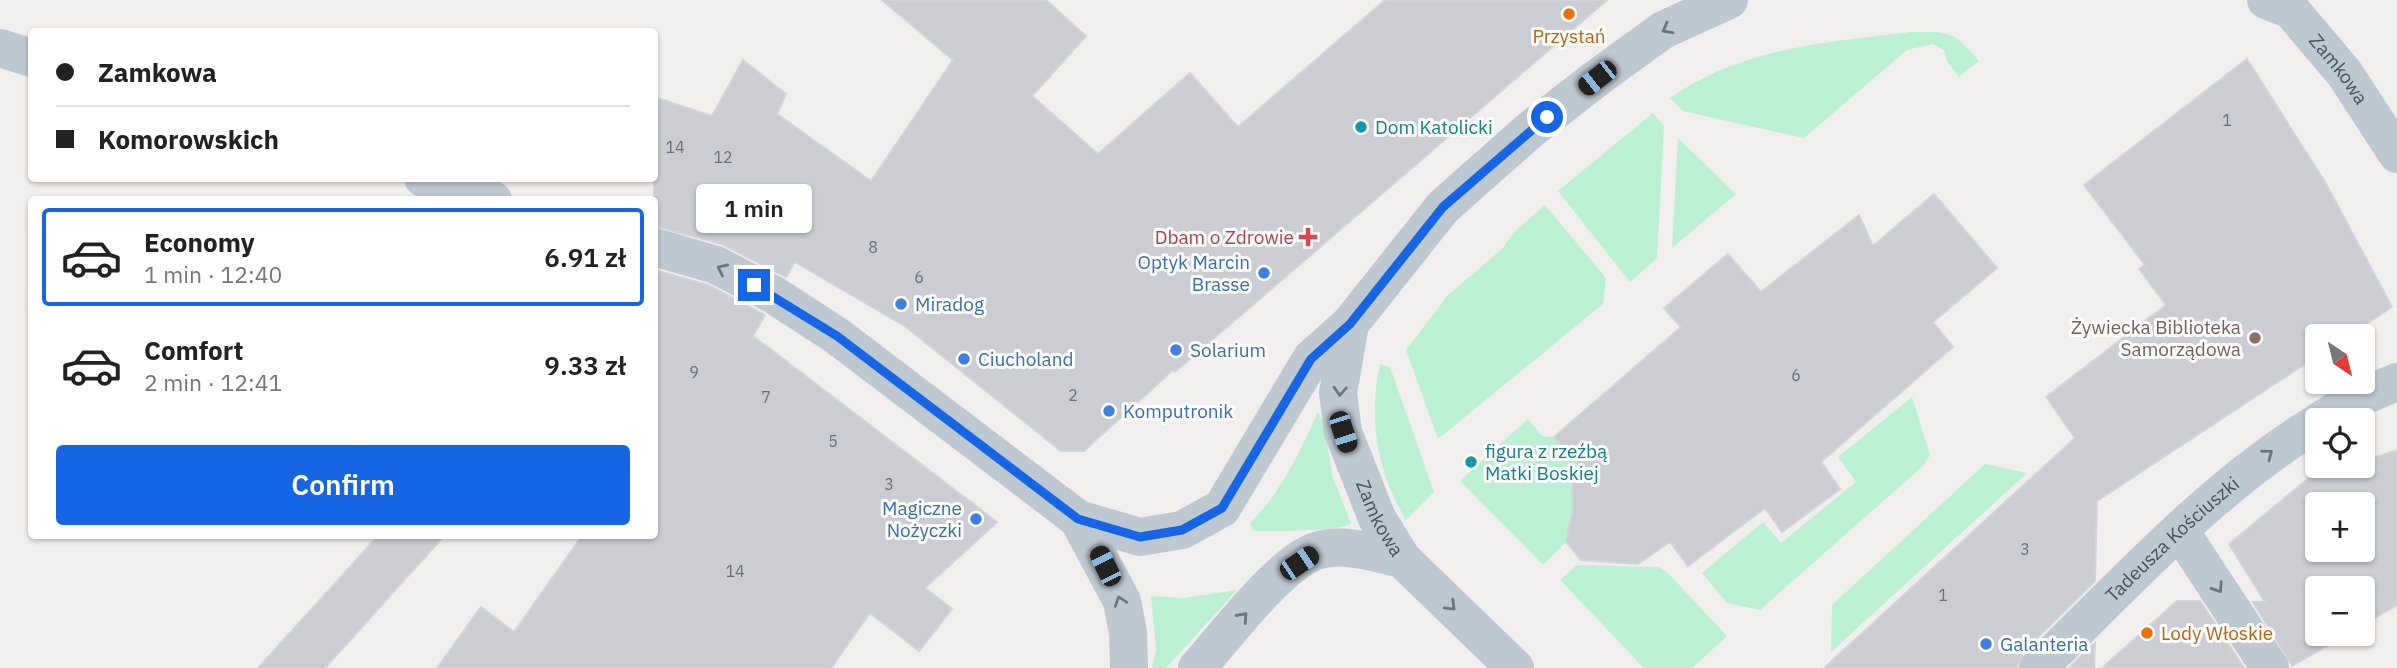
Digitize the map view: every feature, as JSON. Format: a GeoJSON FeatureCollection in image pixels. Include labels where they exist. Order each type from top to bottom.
{"type":"FeatureCollection","features":[{"type":"Feature","properties":{"kind":"street","name":"Zamkowa"},"geometry":{"type":"LineString","coordinates":[[1078,519],[1140,537],[1182,530],[1222,508],[1311,359],[1350,324],[1443,207],[1530,130],[1664,30],[1729,0]]}},
{"type":"Feature","properties":{"kind":"street","name":"Zamkowa"},"geometry":{"type":"LineString","coordinates":[[2266,0],[2291,10],[2345,74],[2397,154]]}},
{"type":"Feature","properties":{"kind":"street"},"geometry":{"type":"LineString","coordinates":[[0,48],[28,57]]}},
{"type":"Feature","properties":{"kind":"street"},"geometry":{"type":"LineString","coordinates":[[436,182],[480,196]]}},
{"type":"Feature","properties":{"kind":"street"},"geometry":{"type":"LineString","coordinates":[[658,248],[716,265],[774,295],[837,336],[1078,519],[1122,601],[1128,633],[1129,668]]}},
{"type":"Feature","properties":{"kind":"street","name":"Zamkowa"},"geometry":{"type":"LineString","coordinates":[[1350,324],[1338,393],[1343,432],[1377,518],[1402,559],[1515,668]]}},
{"type":"Feature","properties":{"kind":"street","name":"Tadeusza Kościuszki"},"geometry":{"type":"LineString","coordinates":[[2341,408],[2397,382]]}},
{"type":"Feature","properties":{"kind":"street","name":"Tadeusza Kościuszki"},"geometry":{"type":"LineString","coordinates":[[2038,668],[2180,531],[2269,452],[2305,430]]}},
{"type":"Feature","properties":{"kind":"street"},"geometry":{"type":"LineString","coordinates":[[2180,531],[2270,668]]}},
{"type":"Feature","properties":{"kind":"street"},"geometry":{"type":"LineString","coordinates":[[1197,668],[1282,574],[1316,551],[1355,548],[1402,559]]}},
{"type":"Feature","properties":{"kind":"green space"},"geometry":{"type":"Polygon","coordinates":[[[1911,32],[1950,35],[1963,43],[1979,61],[1959,77],[1947,61],[1944,50],[1933,44],[1907,50],[1804,138],[1683,111],[1670,98],[1697,81],[1755,58],[1817,44],[1911,32]]]}},
{"type":"Feature","properties":{"kind":"green space"},"geometry":{"type":"Polygon","coordinates":[[[1653,113],[1664,126],[1657,258],[1630,282],[1558,191],[1653,113]]]}},
{"type":"Feature","properties":{"kind":"green space"},"geometry":{"type":"Polygon","coordinates":[[[1678,138],[1736,194],[1672,248],[1678,138]]]}},
{"type":"Feature","properties":{"kind":"green space"},"geometry":{"type":"Polygon","coordinates":[[[1545,205],[1606,278],[1603,304],[1438,439],[1406,350],[1448,295],[1502,249],[1514,232],[1545,205]]]}},
{"type":"Feature","properties":{"kind":"green space"},"geometry":{"type":"Polygon","coordinates":[[[1380,364],[1390,367],[1434,492],[1406,520],[1388,483],[1378,445],[1375,405],[1380,364]]]}},
{"type":"Feature","properties":{"kind":"green space"},"geometry":{"type":"Polygon","coordinates":[[[1912,397],[1930,455],[1923,466],[1760,610],[1727,603],[1702,573],[1763,522],[1781,543],[1856,482],[1838,457],[1912,397]]]}},
{"type":"Feature","properties":{"kind":"green space"},"geometry":{"type":"Polygon","coordinates":[[[1318,412],[1323,421],[1333,478],[1351,523],[1334,528],[1253,531],[1250,523],[1280,485],[1318,412]]]}},
{"type":"Feature","properties":{"kind":"green space"},"geometry":{"type":"Polygon","coordinates":[[[1528,419],[1542,436],[1554,437],[1581,467],[1573,478],[1585,486],[1566,542],[1543,565],[1460,481],[1528,419]]]}},
{"type":"Feature","properties":{"kind":"green space"},"geometry":{"type":"Polygon","coordinates":[[[1985,464],[2027,473],[1831,652],[1832,605],[1985,464]]]}},
{"type":"Feature","properties":{"kind":"green space"},"geometry":{"type":"Polygon","coordinates":[[[1577,565],[1658,567],[1667,572],[1727,636],[1692,668],[1644,668],[1560,580],[1577,565]]]}},
{"type":"Feature","properties":{"kind":"green space"},"geometry":{"type":"Polygon","coordinates":[[[1237,590],[1166,668],[1152,668],[1156,650],[1151,596],[1184,598],[1237,590]]]}},
{"type":"Feature","properties":{"kind":"building"},"geometry":{"type":"Polygon","coordinates":[[[882,0],[1046,0],[1086,36],[1032,96],[1098,154],[1190,73],[1238,127],[1385,0],[1607,0],[1175,372],[1173,370],[1084,451],[1061,451],[906,327],[795,262],[786,277],[722,244],[658,227],[658,196],[654,196],[654,182],[658,182],[658,98],[712,116],[743,60],[786,94],[777,114],[871,181],[953,60],[882,0]]]}},
{"type":"Feature","properties":{"kind":"building"},"geometry":{"type":"Polygon","coordinates":[[[2247,59],[2325,182],[2392,307],[2366,324],[2305,324],[2305,364],[2097,501],[2095,581],[2023,652],[2017,668],[1824,668],[2075,438],[2046,397],[2166,305],[2139,269],[2145,265],[2084,185],[2247,59]]]}},
{"type":"Feature","properties":{"kind":"building"},"geometry":{"type":"Polygon","coordinates":[[[1934,194],[1997,268],[1933,322],[1953,347],[1821,462],[1840,489],[1782,532],[1765,508],[1688,566],[1670,542],[1638,564],[1581,560],[1566,542],[1573,509],[1572,480],[1581,467],[1554,437],[1681,327],[1664,308],[1728,254],[1761,292],[1859,215],[1873,246],[1934,194]]]}},
{"type":"Feature","properties":{"kind":"building"},"geometry":{"type":"Polygon","coordinates":[[[658,271],[708,285],[765,315],[753,336],[997,522],[925,588],[952,609],[919,651],[870,613],[831,668],[437,668],[481,607],[514,632],[580,539],[658,539],[658,271]]]}},
{"type":"Feature","properties":{"kind":"building"},"geometry":{"type":"Polygon","coordinates":[[[2397,450],[2397,605],[2375,618],[2375,576],[2305,576],[2305,646],[2327,646],[2292,666],[2253,602],[2265,602],[2229,544],[2309,478],[2375,478],[2375,457],[2397,450]]]}},
{"type":"Feature","properties":{"kind":"building"},"geometry":{"type":"Polygon","coordinates":[[[375,539],[441,539],[325,668],[258,668],[375,539]]]}},
{"type":"Feature","properties":{"kind":"building"},"geometry":{"type":"Polygon","coordinates":[[[2177,601],[2200,601],[2244,668],[2102,668],[2177,601]]]}},
{"type":"Feature","properties":{"kind":"building"},"geometry":{"type":"Polygon","coordinates":[[[2095,643],[2094,668],[2069,668],[2086,651],[2095,643]]]}},
{"type":"Feature","properties":{"kind":"place","name":"Przystań"},"geometry":{"type":"Point","coordinates":[1569,14]}},
{"type":"Feature","properties":{"kind":"place","name":"Dom Katolicki"},"geometry":{"type":"Point","coordinates":[1361,127]}},
{"type":"Feature","properties":{"kind":"place","name":"Dbam o Zdrowie"},"geometry":{"type":"Point","coordinates":[1308,237]}},
{"type":"Feature","properties":{"kind":"place","name":"Optyk Marcin Brasse"},"geometry":{"type":"Point","coordinates":[1264,273]}},
{"type":"Feature","properties":{"kind":"place","name":"Miradog"},"geometry":{"type":"Point","coordinates":[901,304]}},
{"type":"Feature","properties":{"kind":"place","name":"Żywiecka Biblioteka Samorządowa"},"geometry":{"type":"Point","coordinates":[2255,338]}},
{"type":"Feature","properties":{"kind":"place","name":"Solarium"},"geometry":{"type":"Point","coordinates":[1176,350]}},
{"type":"Feature","properties":{"kind":"place","name":"Ciucholand"},"geometry":{"type":"Point","coordinates":[964,359]}},
{"type":"Feature","properties":{"kind":"place","name":"Komputronik"},"geometry":{"type":"Point","coordinates":[1109,411]}},
{"type":"Feature","properties":{"kind":"place","name":"figura z rzeźbą Matki Boskiej"},"geometry":{"type":"Point","coordinates":[1471,462]}},
{"type":"Feature","properties":{"kind":"place","name":"Magiczne Nożyczki"},"geometry":{"type":"Point","coordinates":[976,519]}},
{"type":"Feature","properties":{"kind":"place","name":"Lody Włoskie"},"geometry":{"type":"Point","coordinates":[2147,633]}},
{"type":"Feature","properties":{"kind":"place","name":"Galanteria"},"geometry":{"type":"Point","coordinates":[1986,644]}},
{"type":"Feature","properties":{"kind":"route"},"geometry":{"type":"LineString","coordinates":[[754,285],[837,336],[1078,519],[1140,537],[1182,530],[1222,508],[1311,359],[1350,324],[1443,207],[1547,117]]}}]}
